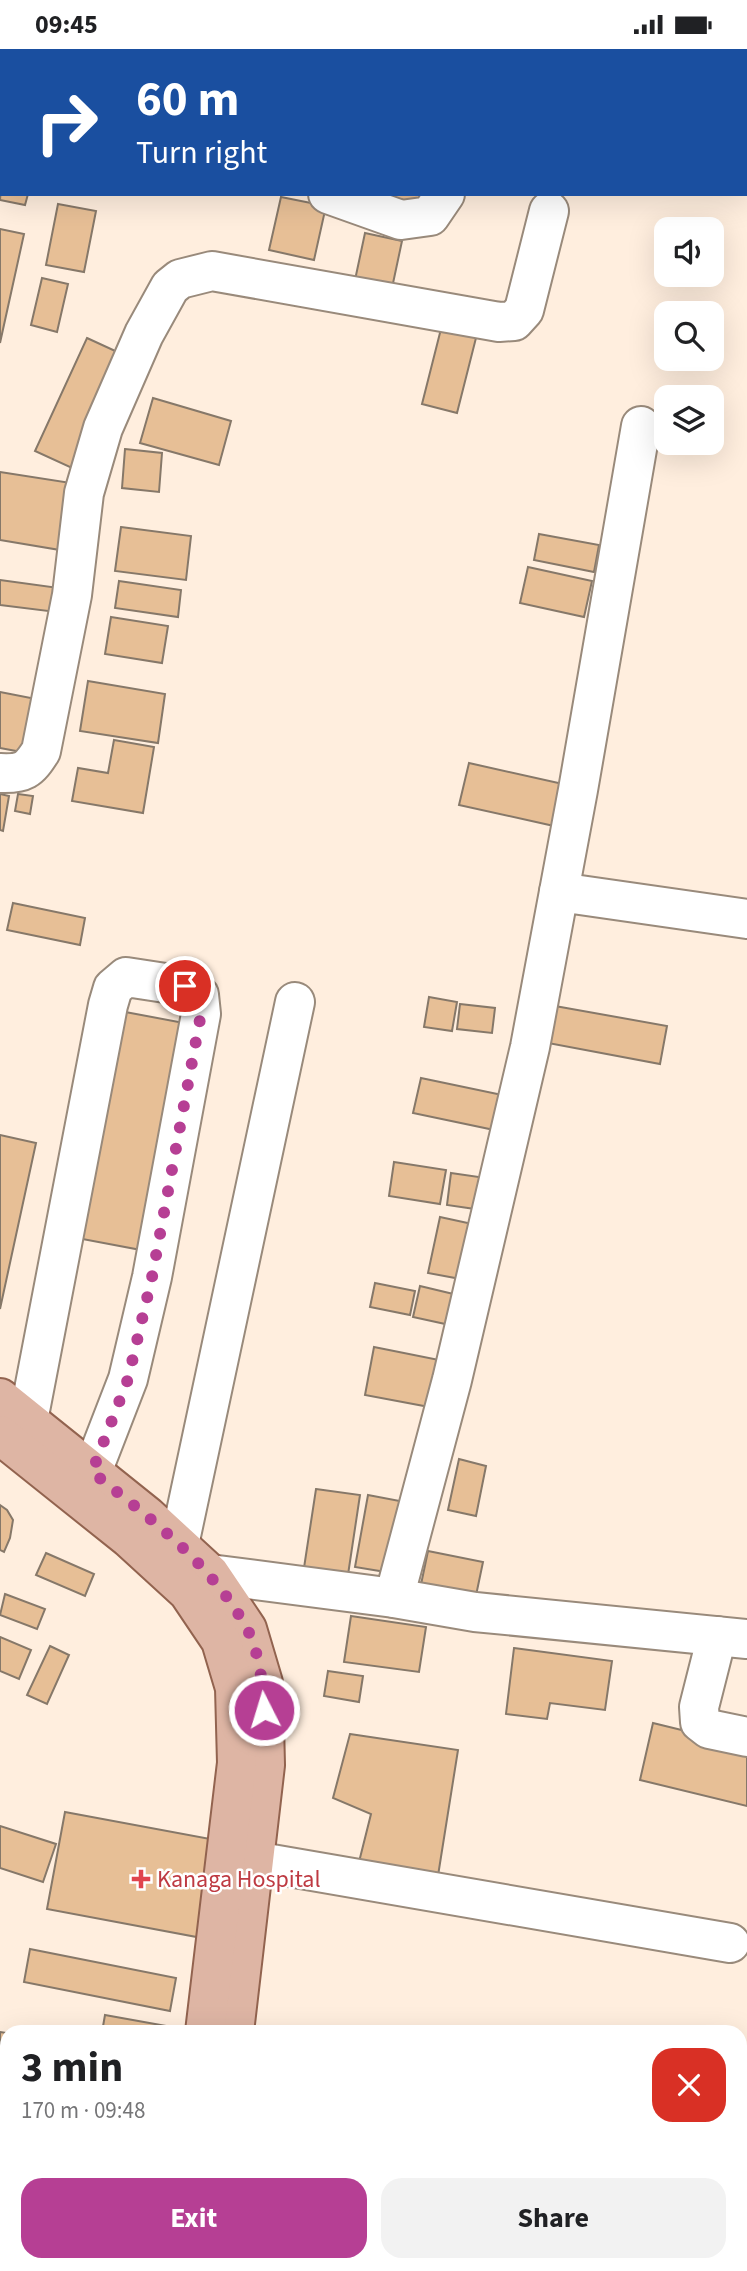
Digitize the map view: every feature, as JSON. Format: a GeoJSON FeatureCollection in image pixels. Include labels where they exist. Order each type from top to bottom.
{"type":"FeatureCollection","features":[{"type":"Feature","properties":{"kind":"main road"},"geometry":{"type":"LineString","coordinates":[[10,1418],[92,1472],[147,1516],[209,1574],[247,1629],[263,1683],[265,1765],[235,2025]]}},
{"type":"Feature","properties":{"kind":"main road"},"geometry":{"type":"LineString","coordinates":[[10,1418],[129,1538],[188,1592],[221,1641],[235,1688],[237,1763],[206,2025]]}},
{"type":"Feature","properties":{"kind":"street"},"geometry":{"type":"LineString","coordinates":[[334,196],[401,220],[430,216],[444,196]]}},
{"type":"Feature","properties":{"kind":"street"},"geometry":{"type":"LineString","coordinates":[[0,773],[13,773],[30,768],[41,751],[72,595],[84,493],[103,428],[144,334],[170,287],[180,279],[212,271],[499,323],[514,321],[524,310],[549,212]]}},
{"type":"Feature","properties":{"kind":"street"},"geometry":{"type":"LineString","coordinates":[[394,1598],[452,1380],[524,1073],[559,892],[641,426]]}},
{"type":"Feature","properties":{"kind":"street"},"geometry":{"type":"LineString","coordinates":[[559,892],[747,919]]}},
{"type":"Feature","properties":{"kind":"street"},"geometry":{"type":"LineString","coordinates":[[10,1418],[113,988],[126,977],[185,986],[199,995],[201,1014],[152,1277],[128,1379],[92,1472]]}},
{"type":"Feature","properties":{"kind":"street"},"geometry":{"type":"LineString","coordinates":[[179,1545],[295,1002]]}},
{"type":"Feature","properties":{"kind":"street"},"geometry":{"type":"LineString","coordinates":[[209,1574],[394,1598],[475,1612],[732,1637],[699,1707],[700,1722],[709,1729],[747,1737]]}},
{"type":"Feature","properties":{"kind":"street"},"geometry":{"type":"LineString","coordinates":[[254,1861],[730,1943]]}},
{"type":"Feature","properties":{"kind":"building"},"geometry":{"type":"Polygon","coordinates":[[[0,196],[27,196],[25,205],[0,200],[0,196]]]}},
{"type":"Feature","properties":{"kind":"building"},"geometry":{"type":"Polygon","coordinates":[[[386,196],[431,196],[429,206],[386,196]]]}},
{"type":"Feature","properties":{"kind":"building"},"geometry":{"type":"Polygon","coordinates":[[[281,197],[326,206],[314,260],[269,250],[281,197]]]}},
{"type":"Feature","properties":{"kind":"building"},"geometry":{"type":"Polygon","coordinates":[[[58,204],[96,211],[84,272],[46,265],[58,204]]]}},
{"type":"Feature","properties":{"kind":"building"},"geometry":{"type":"Polygon","coordinates":[[[0,229],[24,234],[0,343],[0,229]]]}},
{"type":"Feature","properties":{"kind":"building"},"geometry":{"type":"Polygon","coordinates":[[[365,233],[402,241],[392,288],[355,280],[365,233]]]}},
{"type":"Feature","properties":{"kind":"building"},"geometry":{"type":"Polygon","coordinates":[[[42,278],[68,284],[57,332],[31,325],[42,278]]]}},
{"type":"Feature","properties":{"kind":"building"},"geometry":{"type":"Polygon","coordinates":[[[443,321],[478,330],[457,413],[422,404],[443,321]]]}},
{"type":"Feature","properties":{"kind":"building"},"geometry":{"type":"Polygon","coordinates":[[[87,338],[124,355],[72,468],[35,451],[87,338]]]}},
{"type":"Feature","properties":{"kind":"building"},"geometry":{"type":"Polygon","coordinates":[[[153,398],[231,421],[219,465],[140,443],[153,398]]]}},
{"type":"Feature","properties":{"kind":"building"},"geometry":{"type":"Polygon","coordinates":[[[125,449],[162,453],[159,492],[122,488],[125,449]]]}},
{"type":"Feature","properties":{"kind":"building"},"geometry":{"type":"Polygon","coordinates":[[[0,472],[71,483],[60,550],[0,540],[0,472]]]}},
{"type":"Feature","properties":{"kind":"building"},"geometry":{"type":"Polygon","coordinates":[[[121,527],[191,536],[186,580],[115,571],[121,527]]]}},
{"type":"Feature","properties":{"kind":"building"},"geometry":{"type":"Polygon","coordinates":[[[539,534],[599,545],[594,572],[534,560],[539,534]]]}},
{"type":"Feature","properties":{"kind":"building"},"geometry":{"type":"Polygon","coordinates":[[[528,567],[592,581],[584,617],[520,603],[528,567]]]}},
{"type":"Feature","properties":{"kind":"building"},"geometry":{"type":"Polygon","coordinates":[[[0,580],[59,588],[56,612],[0,605],[0,580]]]}},
{"type":"Feature","properties":{"kind":"building"},"geometry":{"type":"Polygon","coordinates":[[[119,581],[181,590],[178,617],[115,608],[119,581]]]}},
{"type":"Feature","properties":{"kind":"building"},"geometry":{"type":"Polygon","coordinates":[[[111,617],[168,626],[162,663],[105,654],[111,617]]]}},
{"type":"Feature","properties":{"kind":"building"},"geometry":{"type":"Polygon","coordinates":[[[88,681],[165,694],[158,743],[80,731],[88,681]]]}},
{"type":"Feature","properties":{"kind":"building"},"geometry":{"type":"Polygon","coordinates":[[[0,692],[36,699],[27,753],[0,748],[0,692]]]}},
{"type":"Feature","properties":{"kind":"building"},"geometry":{"type":"Polygon","coordinates":[[[114,740],[154,747],[143,813],[72,801],[78,768],[108,773],[114,740]]]}},
{"type":"Feature","properties":{"kind":"building"},"geometry":{"type":"Polygon","coordinates":[[[469,763],[563,784],[554,826],[459,805],[469,763]]]}},
{"type":"Feature","properties":{"kind":"building"},"geometry":{"type":"Polygon","coordinates":[[[0,794],[9,796],[3,831],[0,830],[0,794]]]}},
{"type":"Feature","properties":{"kind":"building"},"geometry":{"type":"Polygon","coordinates":[[[18,794],[33,796],[30,814],[15,811],[18,794]]]}},
{"type":"Feature","properties":{"kind":"building"},"geometry":{"type":"Polygon","coordinates":[[[13,903],[85,918],[80,945],[7,930],[13,903]]]}},
{"type":"Feature","properties":{"kind":"building"},"geometry":{"type":"Polygon","coordinates":[[[429,997],[457,1002],[452,1031],[424,1027],[429,997]]]}},
{"type":"Feature","properties":{"kind":"building"},"geometry":{"type":"Polygon","coordinates":[[[460,1004],[495,1008],[492,1033],[457,1029],[460,1004]]]}},
{"type":"Feature","properties":{"kind":"building"},"geometry":{"type":"Polygon","coordinates":[[[555,1006],[667,1026],[660,1064],[548,1043],[555,1006]]]}},
{"type":"Feature","properties":{"kind":"building"},"geometry":{"type":"Polygon","coordinates":[[[120,1011],[184,1023],[141,1250],[77,1238],[120,1011]]]}},
{"type":"Feature","properties":{"kind":"building"},"geometry":{"type":"Polygon","coordinates":[[[421,1078],[507,1096],[499,1131],[413,1113],[421,1078]]]}},
{"type":"Feature","properties":{"kind":"building"},"geometry":{"type":"Polygon","coordinates":[[[0,1135],[36,1143],[0,1309],[0,1135]]]}},
{"type":"Feature","properties":{"kind":"building"},"geometry":{"type":"Polygon","coordinates":[[[394,1162],[446,1170],[440,1204],[389,1196],[394,1162]]]}},
{"type":"Feature","properties":{"kind":"building"},"geometry":{"type":"Polygon","coordinates":[[[451,1173],[486,1178],[482,1210],[447,1205],[451,1173]]]}},
{"type":"Feature","properties":{"kind":"building"},"geometry":{"type":"Polygon","coordinates":[[[440,1217],[477,1225],[466,1280],[428,1273],[440,1217]]]}},
{"type":"Feature","properties":{"kind":"building"},"geometry":{"type":"Polygon","coordinates":[[[375,1283],[415,1291],[410,1315],[370,1307],[375,1283]]]}},
{"type":"Feature","properties":{"kind":"building"},"geometry":{"type":"Polygon","coordinates":[[[420,1286],[466,1297],[459,1327],[413,1317],[420,1286]]]}},
{"type":"Feature","properties":{"kind":"building"},"geometry":{"type":"Polygon","coordinates":[[[374,1347],[449,1362],[440,1409],[365,1395],[374,1347]]]}},
{"type":"Feature","properties":{"kind":"building"},"geometry":{"type":"Polygon","coordinates":[[[459,1459],[486,1466],[476,1516],[448,1510],[459,1459]]]}},
{"type":"Feature","properties":{"kind":"building"},"geometry":{"type":"Polygon","coordinates":[[[316,1489],[360,1495],[346,1588],[302,1581],[316,1489]]]}},
{"type":"Feature","properties":{"kind":"building"},"geometry":{"type":"Polygon","coordinates":[[[368,1495],[405,1502],[392,1573],[355,1567],[368,1495]]]}},
{"type":"Feature","properties":{"kind":"building"},"geometry":{"type":"Polygon","coordinates":[[[0,1505],[13,1520],[4,1552],[0,1550],[0,1505]]]}},
{"type":"Feature","properties":{"kind":"building"},"geometry":{"type":"Polygon","coordinates":[[[428,1551],[483,1562],[474,1605],[419,1594],[428,1551]]]}},
{"type":"Feature","properties":{"kind":"building"},"geometry":{"type":"Polygon","coordinates":[[[46,1553],[94,1574],[85,1596],[36,1575],[46,1553]]]}},
{"type":"Feature","properties":{"kind":"building"},"geometry":{"type":"Polygon","coordinates":[[[5,1594],[45,1609],[37,1629],[0,1615],[5,1594]]]}},
{"type":"Feature","properties":{"kind":"building"},"geometry":{"type":"Polygon","coordinates":[[[351,1616],[426,1627],[419,1672],[344,1662],[351,1616]]]}},
{"type":"Feature","properties":{"kind":"building"},"geometry":{"type":"Polygon","coordinates":[[[0,1637],[31,1650],[19,1679],[0,1671],[0,1637]]]}},
{"type":"Feature","properties":{"kind":"building"},"geometry":{"type":"Polygon","coordinates":[[[50,1646],[69,1655],[47,1704],[27,1695],[50,1646]]]}},
{"type":"Feature","properties":{"kind":"building"},"geometry":{"type":"Polygon","coordinates":[[[514,1648],[612,1661],[605,1710],[550,1703],[547,1719],[506,1714],[514,1648]]]}},
{"type":"Feature","properties":{"kind":"building"},"geometry":{"type":"Polygon","coordinates":[[[328,1671],[363,1676],[359,1702],[324,1696],[328,1671]]]}},
{"type":"Feature","properties":{"kind":"building"},"geometry":{"type":"Polygon","coordinates":[[[653,1723],[747,1746],[747,1806],[640,1780],[653,1723]]]}},
{"type":"Feature","properties":{"kind":"building"},"geometry":{"type":"Polygon","coordinates":[[[350,1734],[458,1750],[437,1882],[358,1866],[371,1814],[333,1798],[350,1734]]]}},
{"type":"Feature","properties":{"kind":"building"},"geometry":{"type":"Polygon","coordinates":[[[65,1812],[221,1841],[202,1938],[47,1909],[65,1812]]]}},
{"type":"Feature","properties":{"kind":"building"},"geometry":{"type":"Polygon","coordinates":[[[0,1826],[56,1844],[43,1882],[0,1868],[0,1826]]]}},
{"type":"Feature","properties":{"kind":"building"},"geometry":{"type":"Polygon","coordinates":[[[30,1949],[176,1978],[170,2011],[24,1982],[30,1949]]]}},
{"type":"Feature","properties":{"kind":"building"},"geometry":{"type":"Polygon","coordinates":[[[105,2015],[161,2025],[103,2025],[105,2015]]]}},
{"type":"Feature","properties":{"kind":"place","name":"Kanaga Hospital"},"geometry":{"type":"Point","coordinates":[141,1879]}},
{"type":"Feature","properties":{"kind":"route"},"geometry":{"type":"LineString","coordinates":[[185,986],[199,995],[201,1014],[152,1277],[128,1379],[92,1472],[147,1516],[209,1574],[247,1629],[263,1683],[264,1710]]}}]}
